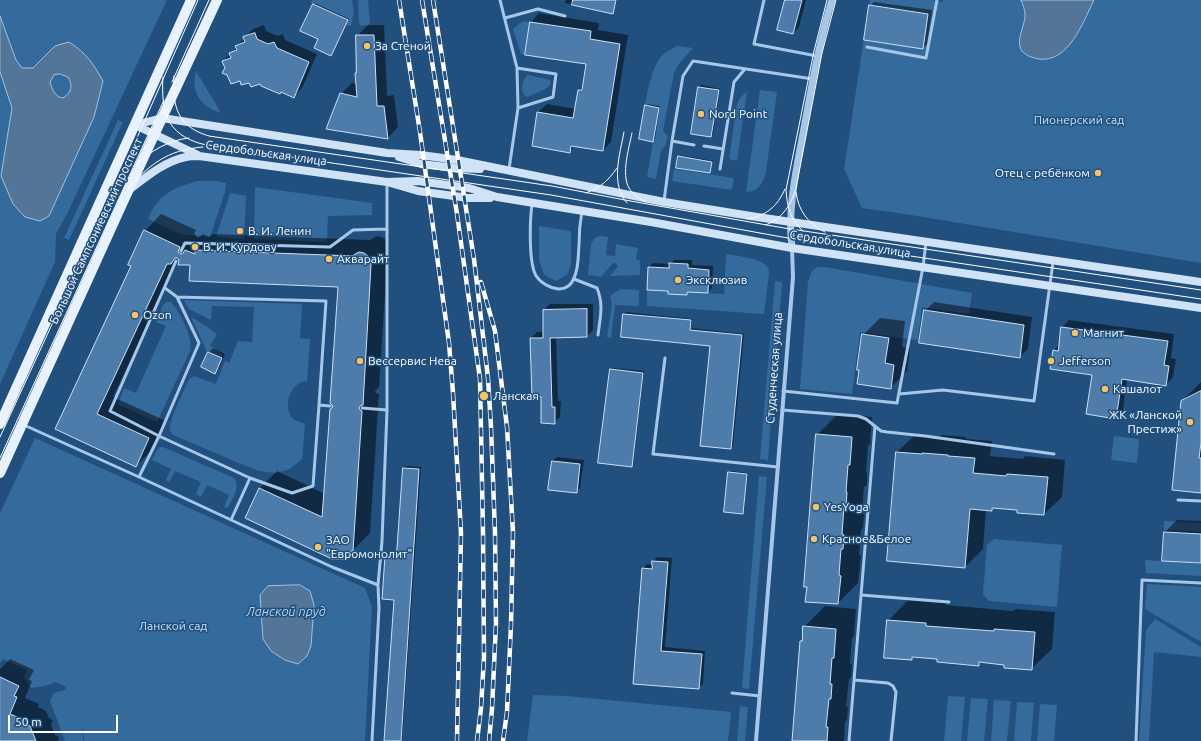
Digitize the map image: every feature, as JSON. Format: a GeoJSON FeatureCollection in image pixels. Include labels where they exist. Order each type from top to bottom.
{"type":"FeatureCollection","features":[{"type":"Feature","properties":{"kind":"main road","name":"Большой Сампсониевский проспект"},"geometry":{"type":"LineString","coordinates":[[0,424],[191,0]]}},
{"type":"Feature","properties":{"kind":"main road","name":"Большой Сампсониевский проспект"},"geometry":{"type":"LineString","coordinates":[[0,473],[217,0]]}},
{"type":"Feature","properties":{"kind":"main road","name":"Сердобольская улица"},"geometry":{"type":"LineString","coordinates":[[135,125],[162,118],[387,153],[421,164],[455,168],[505,170],[664,202],[790,222],[1201,282]]}},
{"type":"Feature","properties":{"kind":"main road"},"geometry":{"type":"LineString","coordinates":[[135,125],[199,156]]}},
{"type":"Feature","properties":{"kind":"main road","name":"Сердобольская улица"},"geometry":{"type":"LineString","coordinates":[[128,192],[145,178],[173,161],[186,157],[199,156],[386,182],[418,181],[469,188],[497,197],[792,248],[1201,308]]}},
{"type":"Feature","properties":{"kind":"street","name":"Студенческая улица"},"geometry":{"type":"LineString","coordinates":[[756,741],[793,277],[790,222],[795,174],[817,56],[832,0]]}},
{"type":"Feature","properties":{"kind":"lane"},"geometry":{"type":"LineString","coordinates":[[500,0],[517,68],[518,108],[505,170]]}},
{"type":"Feature","properties":{"kind":"lane"},"geometry":{"type":"LineString","coordinates":[[764,0],[754,44],[817,56]]}},
{"type":"Feature","properties":{"kind":"lane"},"geometry":{"type":"LineString","coordinates":[[867,47],[926,58],[937,0]]}},
{"type":"Feature","properties":{"kind":"lane"},"geometry":{"type":"LineString","coordinates":[[505,18],[538,9],[565,16]]}},
{"type":"Feature","properties":{"kind":"lane"},"geometry":{"type":"LineString","coordinates":[[664,202],[683,76],[693,61],[813,79]]}},
{"type":"Feature","properties":{"kind":"lane"},"geometry":{"type":"LineString","coordinates":[[517,68],[556,74],[553,97],[518,108]]}},
{"type":"Feature","properties":{"kind":"lane"},"geometry":{"type":"LineString","coordinates":[[720,169],[734,82],[745,68]]}},
{"type":"Feature","properties":{"kind":"lane"},"geometry":{"type":"LineString","coordinates":[[672,141],[694,144]]}},
{"type":"Feature","properties":{"kind":"lane"},"geometry":{"type":"LineString","coordinates":[[704,146],[723,149]]}},
{"type":"Feature","properties":{"kind":"lane"},"geometry":{"type":"LineString","coordinates":[[372,741],[387,410],[386,182]]}},
{"type":"Feature","properties":{"kind":"lane"},"geometry":{"type":"LineString","coordinates":[[532,203],[530,218],[532,267],[536,277],[543,283],[553,288],[563,289],[569,286],[574,279],[578,266],[582,211]]}},
{"type":"Feature","properties":{"kind":"lane"},"geometry":{"type":"LineString","coordinates":[[181,251],[185,242],[330,247],[353,230],[386,229]]}},
{"type":"Feature","properties":{"kind":"lane"},"geometry":{"type":"LineString","coordinates":[[783,391],[897,403],[923,267],[926,242]]}},
{"type":"Feature","properties":{"kind":"lane"},"geometry":{"type":"LineString","coordinates":[[176,261],[110,411],[159,436],[250,478],[292,493],[313,486],[326,301],[177,297]]}},
{"type":"Feature","properties":{"kind":"lane"},"geometry":{"type":"LineString","coordinates":[[899,394],[943,390],[1034,401],[1053,261]]}},
{"type":"Feature","properties":{"kind":"lane"},"geometry":{"type":"LineString","coordinates":[[574,279],[597,288],[601,298],[598,336]]}},
{"type":"Feature","properties":{"kind":"lane"},"geometry":{"type":"LineString","coordinates":[[139,477],[159,436],[199,343],[177,297],[165,288]]}},
{"type":"Feature","properties":{"kind":"lane"},"geometry":{"type":"LineString","coordinates":[[665,358],[653,454],[778,467]]}},
{"type":"Feature","properties":{"kind":"lane"},"geometry":{"type":"LineString","coordinates":[[319,405],[330,406]]}},
{"type":"Feature","properties":{"kind":"lane"},"geometry":{"type":"LineString","coordinates":[[362,408],[387,410]]}},
{"type":"Feature","properties":{"kind":"lane"},"geometry":{"type":"LineString","coordinates":[[782,410],[858,416],[866,419],[880,431],[1054,454]]}},
{"type":"Feature","properties":{"kind":"lane"},"geometry":{"type":"LineString","coordinates":[[22,424],[332,567],[378,585]]}},
{"type":"Feature","properties":{"kind":"lane"},"geometry":{"type":"LineString","coordinates":[[849,741],[875,426]]}},
{"type":"Feature","properties":{"kind":"lane"},"geometry":{"type":"LineString","coordinates":[[231,520],[250,478]]}},
{"type":"Feature","properties":{"kind":"lane"},"geometry":{"type":"LineString","coordinates":[[1178,500],[1201,501]]}},
{"type":"Feature","properties":{"kind":"lane"},"geometry":{"type":"LineString","coordinates":[[1136,741],[1142,580],[1201,583]]}},
{"type":"Feature","properties":{"kind":"lane"},"geometry":{"type":"LineString","coordinates":[[861,595],[949,602]]}},
{"type":"Feature","properties":{"kind":"lane"},"geometry":{"type":"LineString","coordinates":[[854,680],[888,683],[893,686],[896,692],[891,741]]}},
{"type":"Feature","properties":{"kind":"lane"},"geometry":{"type":"LineString","coordinates":[[732,693],[760,696]]}},
{"type":"Feature","properties":{"kind":"green space"},"geometry":{"type":"Polygon","coordinates":[[[0,0],[167,0],[67,214],[56,234],[55,262],[0,384],[0,0]]]}},
{"type":"Feature","properties":{"kind":"green space"},"geometry":{"type":"Polygon","coordinates":[[[312,0],[352,0],[354,11],[351,26],[346,25],[348,20],[311,3],[312,0]]]}},
{"type":"Feature","properties":{"kind":"green space"},"geometry":{"type":"Polygon","coordinates":[[[358,0],[368,0],[369,25],[360,26],[358,0]]]}},
{"type":"Feature","properties":{"kind":"green space","name":"Пионерский сад"},"geometry":{"type":"Polygon","coordinates":[[[870,0],[933,0],[942,2],[943,0],[1201,0],[1201,263],[862,208],[844,169],[870,0]]]}},
{"type":"Feature","properties":{"kind":"green space"},"geometry":{"type":"Polygon","coordinates":[[[523,21],[530,22],[525,55],[521,54],[513,29],[523,21]]]}},
{"type":"Feature","properties":{"kind":"green space"},"geometry":{"type":"Polygon","coordinates":[[[677,46],[693,48],[678,65],[674,73],[663,131],[668,136],[666,144],[661,151],[656,179],[647,177],[659,108],[645,105],[651,77],[657,62],[666,52],[677,46]]]}},
{"type":"Feature","properties":{"kind":"green space"},"geometry":{"type":"Polygon","coordinates":[[[196,71],[221,113],[208,107],[199,98],[195,86],[196,71]]]}},
{"type":"Feature","properties":{"kind":"green space"},"geometry":{"type":"Polygon","coordinates":[[[528,75],[550,80],[551,84],[547,88],[528,97],[525,96],[523,94],[522,85],[528,75]]]}},
{"type":"Feature","properties":{"kind":"green space"},"geometry":{"type":"Polygon","coordinates":[[[760,90],[777,92],[765,177],[756,190],[746,192],[760,90]]]}},
{"type":"Feature","properties":{"kind":"green space"},"geometry":{"type":"Polygon","coordinates":[[[747,91],[737,161],[729,159],[737,104],[740,98],[747,91]]]}},
{"type":"Feature","properties":{"kind":"green space"},"geometry":{"type":"Polygon","coordinates":[[[118,120],[123,122],[69,240],[64,238],[118,120]]]}},
{"type":"Feature","properties":{"kind":"green space"},"geometry":{"type":"Polygon","coordinates":[[[674,169],[734,178],[732,190],[672,181],[674,169]]]}},
{"type":"Feature","properties":{"kind":"green space"},"geometry":{"type":"Polygon","coordinates":[[[198,181],[216,181],[226,183],[225,192],[210,237],[180,234],[148,219],[152,210],[167,193],[181,186],[198,181]]]}},
{"type":"Feature","properties":{"kind":"green space"},"geometry":{"type":"Polygon","coordinates":[[[255,187],[372,203],[372,215],[328,216],[327,242],[254,239],[255,187]]]}},
{"type":"Feature","properties":{"kind":"green space"},"geometry":{"type":"Polygon","coordinates":[[[230,193],[246,196],[244,239],[216,237],[230,193]]]}},
{"type":"Feature","properties":{"kind":"green space"},"geometry":{"type":"Polygon","coordinates":[[[539,226],[571,231],[571,264],[567,275],[556,281],[544,275],[539,260],[539,226]]]}},
{"type":"Feature","properties":{"kind":"green space"},"geometry":{"type":"Polygon","coordinates":[[[600,236],[608,237],[606,255],[615,256],[616,244],[638,248],[636,259],[640,260],[640,275],[610,276],[618,266],[614,262],[601,277],[588,275],[591,244],[595,238],[600,236]]]}},
{"type":"Feature","properties":{"kind":"green space"},"geometry":{"type":"Polygon","coordinates":[[[726,254],[756,260],[768,268],[769,274],[764,314],[647,306],[647,290],[668,291],[668,294],[686,295],[687,292],[724,294],[726,254]]]}},
{"type":"Feature","properties":{"kind":"green space"},"geometry":{"type":"Polygon","coordinates":[[[817,267],[825,267],[972,293],[969,314],[922,307],[918,340],[860,332],[852,394],[800,389],[808,282],[812,271],[817,267]]]}},
{"type":"Feature","properties":{"kind":"green space"},"geometry":{"type":"Polygon","coordinates":[[[775,281],[782,282],[768,460],[760,459],[775,281]]]}},
{"type":"Feature","properties":{"kind":"green space"},"geometry":{"type":"Polygon","coordinates":[[[620,289],[639,290],[639,306],[615,305],[611,338],[607,337],[612,304],[610,296],[620,289]]]}},
{"type":"Feature","properties":{"kind":"green space"},"geometry":{"type":"Polygon","coordinates":[[[184,300],[302,304],[300,338],[310,339],[307,381],[302,382],[293,389],[290,394],[288,405],[292,418],[305,424],[302,459],[290,469],[276,473],[260,471],[173,435],[170,430],[170,426],[177,405],[189,379],[194,376],[216,384],[225,361],[229,363],[238,341],[252,342],[254,307],[212,306],[211,320],[189,309],[184,300]]]}},
{"type":"Feature","properties":{"kind":"green space"},"geometry":{"type":"Polygon","coordinates":[[[167,302],[171,302],[183,320],[188,331],[190,351],[157,422],[118,404],[124,388],[136,393],[166,326],[156,322],[163,305],[167,302]]]}},
{"type":"Feature","properties":{"kind":"green space"},"geometry":{"type":"Polygon","coordinates":[[[191,317],[217,334],[210,345],[223,355],[222,357],[206,350],[191,317]]]}},
{"type":"Feature","properties":{"kind":"green space"},"geometry":{"type":"Polygon","coordinates":[[[1114,436],[1139,439],[1137,463],[1111,460],[1114,436]]]}},
{"type":"Feature","properties":{"kind":"green space","name":"Ланской сад"},"geometry":{"type":"Polygon","coordinates":[[[35,438],[365,588],[372,607],[365,741],[84,741],[82,726],[83,741],[65,741],[50,701],[54,693],[65,690],[66,687],[55,682],[45,686],[31,688],[24,676],[27,670],[3,659],[0,663],[0,513],[35,438]]]}},
{"type":"Feature","properties":{"kind":"green space"},"geometry":{"type":"Polygon","coordinates":[[[160,447],[234,478],[237,485],[234,497],[228,508],[224,507],[229,495],[207,485],[201,497],[196,494],[201,482],[175,471],[169,482],[166,480],[171,469],[152,460],[160,447]]]}},
{"type":"Feature","properties":{"kind":"green space"},"geometry":{"type":"Polygon","coordinates":[[[759,476],[767,477],[749,689],[742,688],[759,476]]]}},
{"type":"Feature","properties":{"kind":"green space"},"geometry":{"type":"Polygon","coordinates":[[[1164,521],[1201,523],[1201,532],[1164,530],[1164,521]]]}},
{"type":"Feature","properties":{"kind":"green space"},"geometry":{"type":"Polygon","coordinates":[[[994,539],[1062,545],[1057,607],[989,601],[983,594],[987,545],[994,539]]]}},
{"type":"Feature","properties":{"kind":"green space"},"geometry":{"type":"Polygon","coordinates":[[[1145,560],[1201,564],[1201,576],[1146,573],[1145,560]]]}},
{"type":"Feature","properties":{"kind":"green space"},"geometry":{"type":"Polygon","coordinates":[[[1147,584],[1201,587],[1201,642],[1145,609],[1147,584]]]}},
{"type":"Feature","properties":{"kind":"green space"},"geometry":{"type":"Polygon","coordinates":[[[1155,619],[1201,647],[1201,657],[1154,652],[1149,741],[1139,741],[1146,630],[1155,619]]]}},
{"type":"Feature","properties":{"kind":"green space"},"geometry":{"type":"Polygon","coordinates":[[[533,695],[567,696],[731,712],[728,741],[527,741],[533,695]]]}},
{"type":"Feature","properties":{"kind":"green space"},"geometry":{"type":"Polygon","coordinates":[[[948,696],[965,697],[961,741],[944,741],[948,696]]]}},
{"type":"Feature","properties":{"kind":"green space"},"geometry":{"type":"Polygon","coordinates":[[[971,698],[988,699],[984,741],[967,741],[971,698]]]}},
{"type":"Feature","properties":{"kind":"green space"},"geometry":{"type":"Polygon","coordinates":[[[994,700],[1011,701],[1007,741],[991,741],[994,700]]]}},
{"type":"Feature","properties":{"kind":"green space"},"geometry":{"type":"Polygon","coordinates":[[[1017,702],[1034,703],[1031,741],[1014,741],[1017,702]]]}},
{"type":"Feature","properties":{"kind":"green space"},"geometry":{"type":"Polygon","coordinates":[[[1040,704],[1057,705],[1054,741],[1037,741],[1040,704]]]}},
{"type":"Feature","properties":{"kind":"green space"},"geometry":{"type":"Polygon","coordinates":[[[740,706],[748,707],[745,741],[737,741],[740,706]]]}},
{"type":"Feature","properties":{"kind":"water"},"geometry":{"type":"Polygon","coordinates":[[[1021,0],[1094,0],[1080,29],[1067,48],[1059,55],[1050,59],[1039,59],[1026,54],[1020,47],[1020,38],[1025,19],[1021,0]]]}},
{"type":"Feature","properties":{"kind":"water"},"geometry":{"type":"Polygon","coordinates":[[[0,16],[16,60],[22,68],[33,68],[55,46],[69,42],[89,59],[103,81],[94,117],[49,216],[40,221],[25,217],[13,204],[1,176],[12,108],[0,72],[0,16]],[[60,74],[54,75],[50,82],[54,92],[63,98],[71,89],[71,83],[68,77],[60,74]]]}},
{"type":"Feature","properties":{"kind":"water","name":"Ланской пруд"},"geometry":{"type":"Polygon","coordinates":[[[300,585],[310,591],[314,605],[311,646],[307,656],[298,664],[285,660],[271,651],[263,639],[260,595],[268,586],[300,585]]]}},
{"type":"Feature","properties":{"kind":"building"},"geometry":{"type":"Polygon","coordinates":[[[573,0],[616,0],[613,14],[572,5],[573,0]]]}},
{"type":"Feature","properties":{"kind":"building"},"geometry":{"type":"Polygon","coordinates":[[[785,0],[802,0],[793,34],[777,30],[785,0]]]}},
{"type":"Feature","properties":{"kind":"building"},"geometry":{"type":"Polygon","coordinates":[[[313,4],[348,20],[331,56],[314,48],[318,39],[300,31],[313,4]]]}},
{"type":"Feature","properties":{"kind":"building"},"geometry":{"type":"Polygon","coordinates":[[[869,5],[928,14],[923,49],[864,40],[869,5]]]}},
{"type":"Feature","properties":{"kind":"building"},"geometry":{"type":"Polygon","coordinates":[[[530,22],[591,31],[590,39],[620,44],[603,151],[571,146],[570,153],[532,146],[537,112],[573,118],[578,90],[582,90],[586,64],[525,55],[530,22]]]}},
{"type":"Feature","properties":{"kind":"building"},"geometry":{"type":"Polygon","coordinates":[[[255,33],[257,39],[268,44],[274,42],[277,48],[309,62],[294,98],[281,92],[280,94],[261,86],[260,84],[251,87],[249,83],[241,85],[240,81],[231,84],[227,75],[222,73],[225,68],[222,61],[231,58],[229,53],[237,50],[235,46],[245,42],[243,37],[255,33]]]}},
{"type":"Feature","properties":{"kind":"building"},"geometry":{"type":"Polygon","coordinates":[[[356,35],[374,35],[377,106],[384,106],[388,139],[326,129],[340,93],[357,97],[355,73],[356,35]]]}},
{"type":"Feature","properties":{"kind":"building"},"geometry":{"type":"Polygon","coordinates":[[[698,87],[719,90],[711,137],[691,134],[698,87]]]}},
{"type":"Feature","properties":{"kind":"building"},"geometry":{"type":"Polygon","coordinates":[[[645,105],[659,108],[653,142],[639,139],[645,105]]]}},
{"type":"Feature","properties":{"kind":"building"},"geometry":{"type":"Polygon","coordinates":[[[678,156],[712,162],[710,173],[676,168],[678,156]]]}},
{"type":"Feature","properties":{"kind":"building"},"geometry":{"type":"Polygon","coordinates":[[[144,230],[180,247],[178,252],[181,254],[185,250],[195,254],[195,250],[353,256],[359,252],[368,256],[371,265],[363,405],[359,408],[362,411],[353,551],[351,551],[348,557],[343,559],[332,559],[245,518],[259,488],[322,517],[330,409],[333,406],[330,403],[338,287],[189,281],[190,265],[178,265],[179,260],[175,258],[171,264],[167,264],[97,414],[149,438],[136,467],[55,429],[131,266],[128,265],[144,230]]]}},
{"type":"Feature","properties":{"kind":"building","name":"Эксклюзив"},"geometry":{"type":"Polygon","coordinates":[[[669,263],[688,264],[688,268],[709,270],[708,293],[687,292],[687,295],[668,294],[668,291],[647,290],[648,267],[669,268],[669,263]]]}},
{"type":"Feature","properties":{"kind":"building"},"geometry":{"type":"Polygon","coordinates":[[[587,309],[587,337],[550,338],[552,407],[555,407],[555,424],[541,423],[541,397],[532,397],[530,338],[543,338],[543,310],[587,309]]]}},
{"type":"Feature","properties":{"kind":"building"},"geometry":{"type":"Polygon","coordinates":[[[924,310],[1024,325],[1020,358],[919,343],[924,310]]]}},
{"type":"Feature","properties":{"kind":"building"},"geometry":{"type":"Polygon","coordinates":[[[623,314],[691,320],[690,330],[742,335],[731,449],[700,446],[710,346],[621,337],[623,314]]]}},
{"type":"Feature","properties":{"kind":"building"},"geometry":{"type":"Polygon","coordinates":[[[1061,327],[1168,341],[1164,365],[1169,366],[1166,386],[1122,379],[1116,419],[1086,414],[1092,375],[1050,369],[1053,350],[1058,351],[1061,327]]]}},
{"type":"Feature","properties":{"kind":"building"},"geometry":{"type":"Polygon","coordinates":[[[862,334],[889,338],[885,363],[894,365],[891,389],[857,384],[859,370],[857,370],[862,334]]]}},
{"type":"Feature","properties":{"kind":"building"},"geometry":{"type":"Polygon","coordinates":[[[208,352],[222,358],[215,374],[201,367],[208,352]]]}},
{"type":"Feature","properties":{"kind":"building"},"geometry":{"type":"Polygon","coordinates":[[[610,369],[643,373],[632,467],[598,463],[610,369]]]}},
{"type":"Feature","properties":{"kind":"building","name":"ЖК «Ланской Престиж»"},"geometry":{"type":"Polygon","coordinates":[[[1201,391],[1201,443],[1199,458],[1201,458],[1201,493],[1172,490],[1181,401],[1201,391]]]}},
{"type":"Feature","properties":{"kind":"building"},"geometry":{"type":"Polygon","coordinates":[[[816,434],[852,437],[850,465],[848,465],[846,506],[844,506],[842,534],[844,535],[843,549],[841,549],[839,575],[841,576],[838,604],[805,602],[807,587],[804,587],[816,434]]]}},
{"type":"Feature","properties":{"kind":"building"},"geometry":{"type":"Polygon","coordinates":[[[896,452],[975,458],[973,473],[1006,476],[1007,474],[1048,477],[1044,515],[1017,513],[1017,510],[992,508],[992,511],[970,509],[965,568],[887,561],[896,452]]]}},
{"type":"Feature","properties":{"kind":"building"},"geometry":{"type":"Polygon","coordinates":[[[552,461],[580,464],[577,493],[548,490],[552,461]]]}},
{"type":"Feature","properties":{"kind":"building"},"geometry":{"type":"Polygon","coordinates":[[[403,468],[419,469],[401,741],[384,741],[394,600],[382,599],[385,556],[396,557],[403,468]]]}},
{"type":"Feature","properties":{"kind":"building"},"geometry":{"type":"Polygon","coordinates":[[[728,472],[747,474],[743,514],[724,512],[728,472]]]}},
{"type":"Feature","properties":{"kind":"building"},"geometry":{"type":"Polygon","coordinates":[[[1164,532],[1201,534],[1201,563],[1162,561],[1164,532]]]}},
{"type":"Feature","properties":{"kind":"building"},"geometry":{"type":"Polygon","coordinates":[[[652,561],[668,562],[661,651],[702,654],[699,689],[633,684],[642,568],[652,569],[652,561]]]}},
{"type":"Feature","properties":{"kind":"building"},"geometry":{"type":"Polygon","coordinates":[[[887,620],[926,623],[926,626],[994,631],[994,629],[1035,632],[1032,670],[1004,668],[1004,665],[979,662],[979,666],[937,662],[937,659],[912,657],[912,660],[884,658],[887,620]]]}},
{"type":"Feature","properties":{"kind":"building"},"geometry":{"type":"Polygon","coordinates":[[[803,626],[836,629],[830,684],[832,684],[831,699],[829,699],[826,727],[828,727],[827,741],[792,741],[800,641],[802,641],[803,626]]]}},
{"type":"Feature","properties":{"kind":"building"},"geometry":{"type":"Polygon","coordinates":[[[0,677],[19,686],[14,696],[17,697],[10,714],[24,720],[22,723],[30,726],[36,741],[0,741],[0,677]]]}},
{"type":"Feature","properties":{"kind":"tram line"},"geometry":{"type":"LineString","coordinates":[[0,437],[114,190],[198,0]]}},
{"type":"Feature","properties":{"kind":"tram line"},"geometry":{"type":"LineString","coordinates":[[172,82],[209,0]]}},
{"type":"Feature","properties":{"kind":"tram line"},"geometry":{"type":"LineString","coordinates":[[803,231],[792,217],[787,202],[786,190],[814,51],[827,0]]}},
{"type":"Feature","properties":{"kind":"tram line"},"geometry":{"type":"LineString","coordinates":[[766,225],[782,215],[792,200],[796,188],[822,53],[836,0]]}},
{"type":"Feature","properties":{"kind":"tram line"},"geometry":{"type":"LineString","coordinates":[[174,76],[174,97],[179,114],[190,127],[209,136],[552,186],[784,228],[1201,290]]}},
{"type":"Feature","properties":{"kind":"tram line"},"geometry":{"type":"LineString","coordinates":[[163,77],[163,100],[168,120],[180,134],[190,140],[202,144],[551,195],[782,237],[1201,299]]}},
{"type":"Feature","properties":{"kind":"tram line"},"geometry":{"type":"LineString","coordinates":[[0,458],[164,100]]}},
{"type":"Feature","properties":{"kind":"tram line"},"geometry":{"type":"LineString","coordinates":[[624,132],[619,159],[618,178],[619,187],[627,203]]}},
{"type":"Feature","properties":{"kind":"tram line"},"geometry":{"type":"LineString","coordinates":[[632,133],[626,161],[627,182],[632,193],[646,202]]}},
{"type":"Feature","properties":{"kind":"tram line"},"geometry":{"type":"LineString","coordinates":[[136,164],[167,144],[189,138]]}},
{"type":"Feature","properties":{"kind":"tram line"},"geometry":{"type":"LineString","coordinates":[[126,191],[159,160],[179,151],[203,147]]}},
{"type":"Feature","properties":{"kind":"tram line"},"geometry":{"type":"LineString","coordinates":[[586,193],[604,183],[617,168]]}},
{"type":"Feature","properties":{"kind":"tram line"},"geometry":{"type":"LineString","coordinates":[[747,219],[760,216],[770,210],[778,201],[785,189]]}},
{"type":"Feature","properties":{"kind":"tram line"},"geometry":{"type":"LineString","coordinates":[[796,192],[799,205],[805,216],[809,221],[825,232]]}},
{"type":"Feature","properties":{"kind":"railway"},"geometry":{"type":"LineString","coordinates":[[399,0],[420,132],[449,343],[453,393],[461,533],[457,741]]}},
{"type":"Feature","properties":{"kind":"railway"},"geometry":{"type":"LineString","coordinates":[[422,0],[457,214],[480,379],[484,657],[481,708],[477,741]]}},
{"type":"Feature","properties":{"kind":"railway"},"geometry":{"type":"LineString","coordinates":[[433,0],[474,259],[488,378],[495,533],[496,623],[489,741]]}},
{"type":"Feature","properties":{"kind":"railway"},"geometry":{"type":"LineString","coordinates":[[481,282],[495,331],[507,427],[513,533],[507,712],[503,741]]}},
{"type":"Feature","properties":{"kind":"place","name":"За Стеной"},"geometry":{"type":"Point","coordinates":[367,46]}},
{"type":"Feature","properties":{"kind":"place","name":"Nord Point"},"geometry":{"type":"Point","coordinates":[701,114]}},
{"type":"Feature","properties":{"kind":"place","name":"Отец с ребёнком"},"geometry":{"type":"Point","coordinates":[1098,173]}},
{"type":"Feature","properties":{"kind":"place","name":"В. И. Ленин"},"geometry":{"type":"Point","coordinates":[240,231]}},
{"type":"Feature","properties":{"kind":"place","name":"В. И. Курдову"},"geometry":{"type":"Point","coordinates":[195,247]}},
{"type":"Feature","properties":{"kind":"place","name":"Акварайт"},"geometry":{"type":"Point","coordinates":[329,259]}},
{"type":"Feature","properties":{"kind":"place","name":"Эксклюзив"},"geometry":{"type":"Point","coordinates":[678,280]}},
{"type":"Feature","properties":{"kind":"place","name":"Ozon"},"geometry":{"type":"Point","coordinates":[135,315]}},
{"type":"Feature","properties":{"kind":"place","name":"Магнит"},"geometry":{"type":"Point","coordinates":[1075,333]}},
{"type":"Feature","properties":{"kind":"place","name":"Вессервис Нева"},"geometry":{"type":"Point","coordinates":[360,361]}},
{"type":"Feature","properties":{"kind":"place","name":"Jefferson"},"geometry":{"type":"Point","coordinates":[1051,361]}},
{"type":"Feature","properties":{"kind":"place","name":"Кашалот"},"geometry":{"type":"Point","coordinates":[1105,389]}},
{"type":"Feature","properties":{"kind":"place","name":"Ланская"},"geometry":{"type":"Point","coordinates":[484,396]}},
{"type":"Feature","properties":{"kind":"place","name":"ЖК «Ланской Престиж»"},"geometry":{"type":"Point","coordinates":[1190,422]}},
{"type":"Feature","properties":{"kind":"place","name":"YesYoga"},"geometry":{"type":"Point","coordinates":[816,507]}},
{"type":"Feature","properties":{"kind":"place","name":"Красное&Белое"},"geometry":{"type":"Point","coordinates":[814,539]}},
{"type":"Feature","properties":{"kind":"place","name":"ЗАО \"Евромонолит\""},"geometry":{"type":"Point","coordinates":[318,547]}}]}
